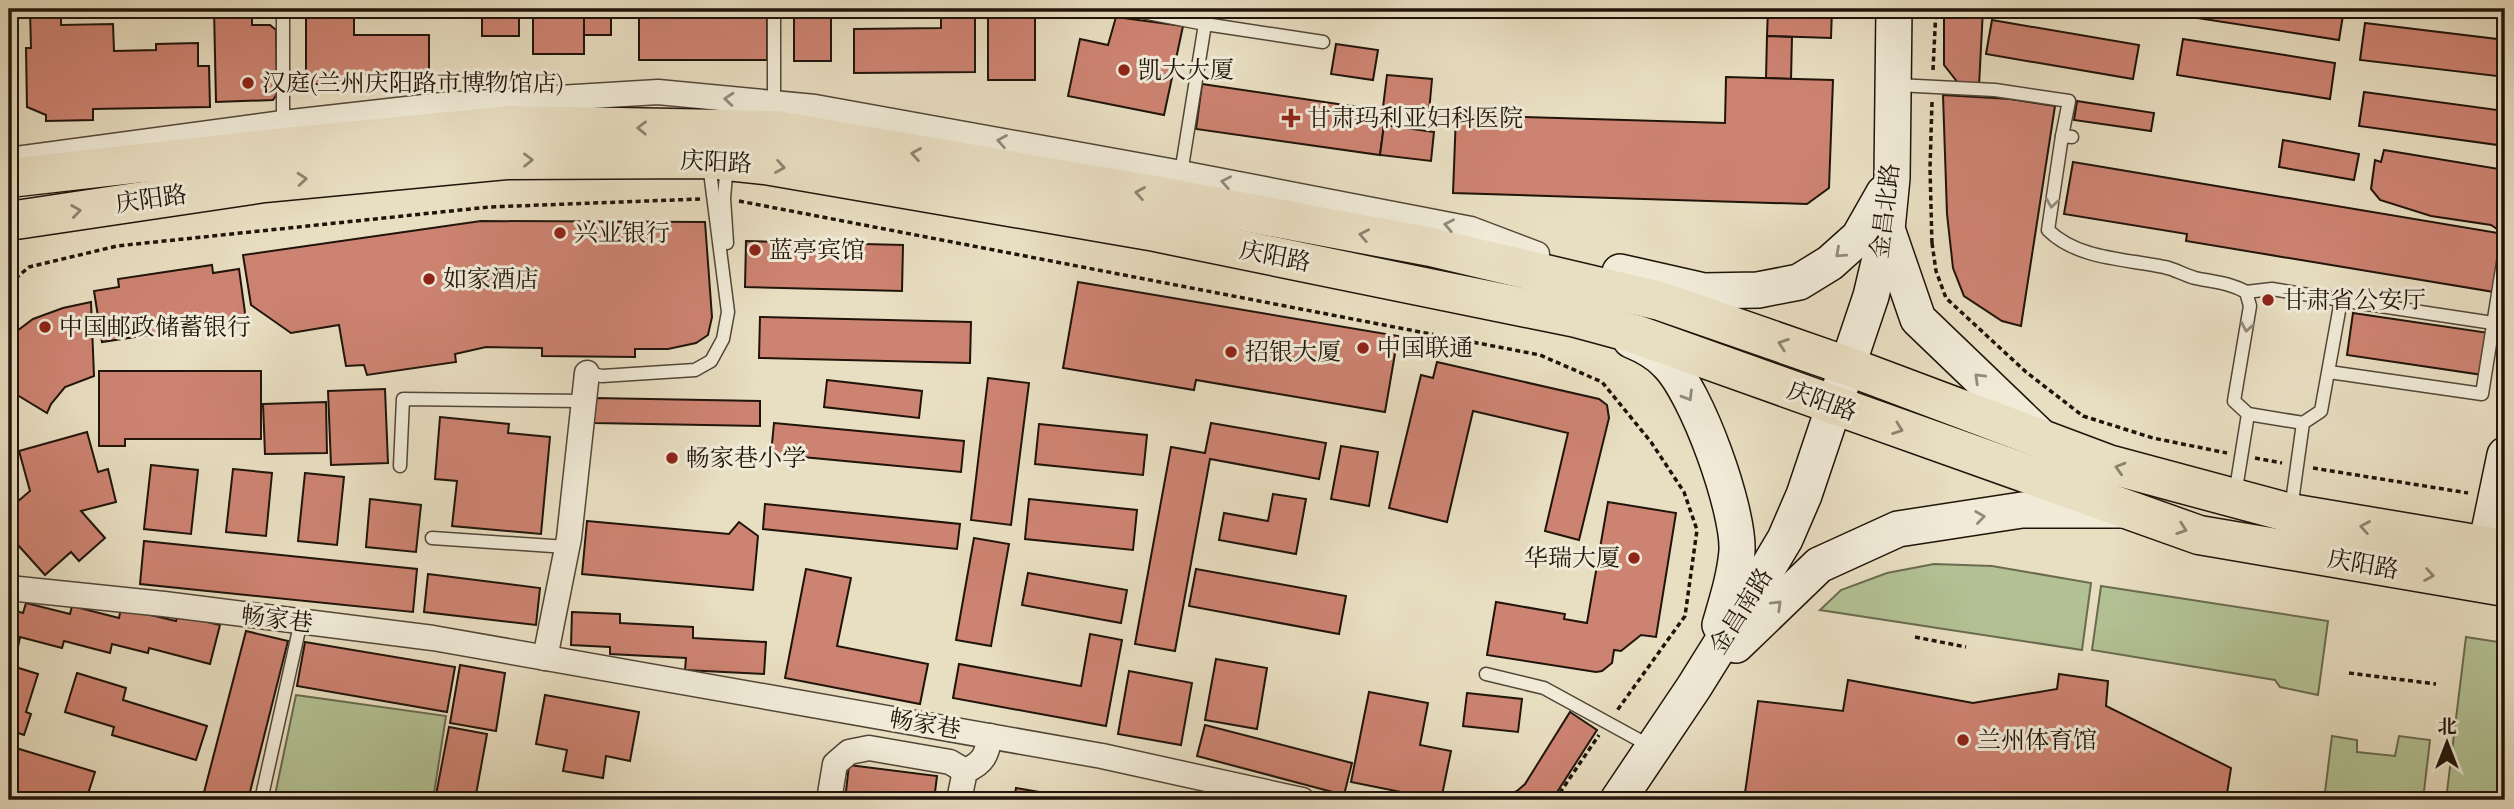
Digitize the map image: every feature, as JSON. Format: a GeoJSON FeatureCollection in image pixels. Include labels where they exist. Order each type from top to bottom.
{"type":"FeatureCollection","features":[{"type":"Feature","properties":{"kind":"main road","name":"庆阳路"},"geometry":{"type":"LineString","coordinates":[[9,178],[512,125],[777,130],[1165,197],[1431,247],[1660,302],[1841,386],[2128,510],[2199,536],[2505,587]]}},
{"type":"Feature","properties":{"kind":"main road","name":"庆阳路"},"geometry":{"type":"LineString","coordinates":[[9,220],[264,183],[506,160],[718,160],[1150,231],[1576,318],[2046,442],[2108,464],[2234,499],[2290,513],[2496,548]]}},
{"type":"Feature","properties":{"kind":"street","name":"金昌北路"},"geometry":{"type":"LineString","coordinates":[[1841,386],[1871,296],[1887,229],[1892,178],[1894,9]]}},
{"type":"Feature","properties":{"kind":"street"},"geometry":{"type":"LineString","coordinates":[[9,160],[283,123],[442,105],[657,92],[816,107],[1181,173],[1471,229],[1537,254],[1704,291],[1758,290],[1799,282],[1830,263],[1859,237],[1892,178]]}},
{"type":"Feature","properties":{"kind":"street"},"geometry":{"type":"LineString","coordinates":[[1887,229],[1918,319],[2046,442]]}},
{"type":"Feature","properties":{"kind":"street"},"geometry":{"type":"LineString","coordinates":[[1431,247],[1537,254]]}},
{"type":"Feature","properties":{"kind":"street"},"geometry":{"type":"LineString","coordinates":[[1576,318],[1640,344],[1668,363],[1693,402],[1722,475],[1734,519],[1737,551],[1721,623],[1694,687]]}},
{"type":"Feature","properties":{"kind":"street"},"geometry":{"type":"LineString","coordinates":[[545,658],[567,547],[587,373]]}},
{"type":"Feature","properties":{"kind":"street","name":"金昌南路"},"geometry":{"type":"LineString","coordinates":[[1618,800],[1694,687],[1785,538],[1804,495],[1841,386]]}},
{"type":"Feature","properties":{"kind":"street"},"geometry":{"type":"LineString","coordinates":[[2496,548],[2497,498],[2505,455]]}},
{"type":"Feature","properties":{"kind":"street"},"geometry":{"type":"LineString","coordinates":[[1694,687],[1819,565],[1898,529],[2022,510],[2128,510]]}},
{"type":"Feature","properties":{"kind":"street","name":"畅家巷"},"geometry":{"type":"LineString","coordinates":[[9,588],[433,638],[1102,756],[1302,800]]}},
{"type":"Feature","properties":{"kind":"street"},"geometry":{"type":"LineString","coordinates":[[965,771],[977,766],[986,756],[990,736]]}},
{"type":"Feature","properties":{"kind":"street"},"geometry":{"type":"LineString","coordinates":[[830,800],[835,764],[849,752],[869,748],[950,762],[965,771]]}},
{"type":"Feature","properties":{"kind":"street"},"geometry":{"type":"LineString","coordinates":[[959,800],[965,771]]}},
{"type":"Feature","properties":{"kind":"lane"},"geometry":{"type":"LineString","coordinates":[[283,9],[283,123]]}},
{"type":"Feature","properties":{"kind":"lane"},"geometry":{"type":"LineString","coordinates":[[774,9],[774,103]]}},
{"type":"Feature","properties":{"kind":"lane"},"geometry":{"type":"LineString","coordinates":[[1127,9],[1323,42]]}},
{"type":"Feature","properties":{"kind":"lane"},"geometry":{"type":"LineString","coordinates":[[1181,173],[1205,24]]}},
{"type":"Feature","properties":{"kind":"lane"},"geometry":{"type":"LineString","coordinates":[[1893,85],[1995,90],[2069,101],[2067,136],[2048,230],[2061,243],[2087,252],[2169,268],[2192,277],[2236,286],[2246,292],[2272,289],[2493,323]]}},
{"type":"Feature","properties":{"kind":"lane"},"geometry":{"type":"LineString","coordinates":[[587,373],[602,376],[695,370],[711,361],[723,339],[728,312],[718,160]]}},
{"type":"Feature","properties":{"kind":"lane"},"geometry":{"type":"LineString","coordinates":[[718,160],[719,198],[727,243]]}},
{"type":"Feature","properties":{"kind":"lane"},"geometry":{"type":"LineString","coordinates":[[2329,372],[2482,394],[2505,250]]}},
{"type":"Feature","properties":{"kind":"lane"},"geometry":{"type":"LineString","coordinates":[[2246,292],[2250,306],[2234,401],[2248,414],[2303,423],[2321,411],[2341,300]]}},
{"type":"Feature","properties":{"kind":"lane"},"geometry":{"type":"LineString","coordinates":[[400,466],[403,399],[584,401]]}},
{"type":"Feature","properties":{"kind":"lane"},"geometry":{"type":"LineString","coordinates":[[2234,499],[2248,414]]}},
{"type":"Feature","properties":{"kind":"lane"},"geometry":{"type":"LineString","coordinates":[[2290,513],[2303,423]]}},
{"type":"Feature","properties":{"kind":"lane"},"geometry":{"type":"LineString","coordinates":[[432,537],[567,547]]}},
{"type":"Feature","properties":{"kind":"lane"},"geometry":{"type":"LineString","coordinates":[[261,800],[300,621]]}},
{"type":"Feature","properties":{"kind":"lane"},"geometry":{"type":"LineString","coordinates":[[1486,674],[1544,688],[1653,748]]}},
{"type":"Feature","properties":{"kind":"path"},"geometry":{"type":"LineString","coordinates":[[1936,9],[1930,168],[1932,243],[1936,271],[1946,298],[2026,372],[2083,416],[2153,438],[2297,466],[2497,498]]}},
{"type":"Feature","properties":{"kind":"path"},"geometry":{"type":"LineString","coordinates":[[9,284],[29,267],[117,246],[489,207],[719,198],[1540,355],[1602,382],[1651,442],[1684,492],[1697,530],[1685,616],[1555,800]]}},
{"type":"Feature","properties":{"kind":"path"},"geometry":{"type":"LineString","coordinates":[[1915,637],[1966,647]]}},
{"type":"Feature","properties":{"kind":"path"},"geometry":{"type":"LineString","coordinates":[[2349,673],[2436,684]]}},
{"type":"Feature","properties":{"kind":"green space"},"geometry":{"type":"Polygon","coordinates":[[[1934,564],[1992,566],[2091,583],[2082,650],[1820,610],[1841,590],[1887,573],[1934,564]]]}},
{"type":"Feature","properties":{"kind":"green space"},"geometry":{"type":"Polygon","coordinates":[[[2101,586],[2328,621],[2318,695],[2280,687],[2275,680],[2092,650],[2101,586]]]}},
{"type":"Feature","properties":{"kind":"green space"},"geometry":{"type":"Polygon","coordinates":[[[2466,637],[2505,643],[2505,800],[2446,800],[2466,637]]]}},
{"type":"Feature","properties":{"kind":"green space"},"geometry":{"type":"Polygon","coordinates":[[[296,695],[446,716],[433,800],[274,800],[296,695]]]}},
{"type":"Feature","properties":{"kind":"green space"},"geometry":{"type":"Polygon","coordinates":[[[2332,736],[2357,740],[2357,752],[2395,756],[2399,736],[2430,740],[2423,800],[2324,800],[2332,736]]]}},
{"type":"Feature","properties":{"kind":"building"},"geometry":{"type":"Polygon","coordinates":[[[30,9],[61,9],[61,25],[113,24],[114,51],[156,50],[156,44],[198,43],[198,66],[209,66],[210,107],[93,109],[93,120],[46,121],[46,115],[27,107],[26,48],[31,48],[30,9]]]}},
{"type":"Feature","properties":{"kind":"building"},"geometry":{"type":"Polygon","coordinates":[[[214,9],[252,9],[252,25],[270,25],[276,30],[277,94],[273,100],[216,102],[214,9]]]}},
{"type":"Feature","properties":{"kind":"building"},"geometry":{"type":"Polygon","coordinates":[[[306,9],[354,9],[354,35],[429,35],[429,73],[354,74],[354,84],[306,84],[306,9]]]}},
{"type":"Feature","properties":{"kind":"building"},"geometry":{"type":"Polygon","coordinates":[[[482,9],[519,9],[519,36],[482,36],[482,9]]]}},
{"type":"Feature","properties":{"kind":"building"},"geometry":{"type":"Polygon","coordinates":[[[584,9],[611,9],[611,35],[584,35],[584,9]]]}},
{"type":"Feature","properties":{"kind":"building"},"geometry":{"type":"Polygon","coordinates":[[[794,9],[831,9],[831,61],[794,61],[794,9]]]}},
{"type":"Feature","properties":{"kind":"building"},"geometry":{"type":"Polygon","coordinates":[[[988,9],[1035,9],[1035,80],[988,80],[988,9]]]}},
{"type":"Feature","properties":{"kind":"building"},"geometry":{"type":"Polygon","coordinates":[[[1768,9],[1832,9],[1831,38],[1767,36],[1768,9]]]}},
{"type":"Feature","properties":{"kind":"building"},"geometry":{"type":"Polygon","coordinates":[[[1944,9],[1983,9],[1979,86],[1959,84],[1944,65],[1944,9]]]}},
{"type":"Feature","properties":{"kind":"building"},"geometry":{"type":"Polygon","coordinates":[[[2185,9],[2344,9],[2339,40],[2184,16],[2185,9]]]}},
{"type":"Feature","properties":{"kind":"building"},"geometry":{"type":"Polygon","coordinates":[[[941,11],[975,11],[975,72],[854,73],[854,29],[941,28],[941,11]]]}},
{"type":"Feature","properties":{"kind":"building"},"geometry":{"type":"Polygon","coordinates":[[[533,13],[584,13],[584,54],[533,54],[533,13]]]}},
{"type":"Feature","properties":{"kind":"building","name":"凯大大厦"},"geometry":{"type":"Polygon","coordinates":[[[1116,17],[1183,26],[1164,115],[1068,96],[1080,39],[1108,45],[1116,17]]]}},
{"type":"Feature","properties":{"kind":"building"},"geometry":{"type":"Polygon","coordinates":[[[639,18],[767,18],[767,60],[639,60],[639,18]]]}},
{"type":"Feature","properties":{"kind":"building"},"geometry":{"type":"Polygon","coordinates":[[[1992,20],[2139,45],[2133,79],[1986,54],[1992,20]]]}},
{"type":"Feature","properties":{"kind":"building"},"geometry":{"type":"Polygon","coordinates":[[[2365,23],[2505,40],[2505,77],[2360,60],[2365,23]]]}},
{"type":"Feature","properties":{"kind":"building"},"geometry":{"type":"Polygon","coordinates":[[[1767,36],[1792,37],[1791,79],[1766,78],[1767,36]]]}},
{"type":"Feature","properties":{"kind":"building"},"geometry":{"type":"Polygon","coordinates":[[[2183,39],[2335,63],[2330,99],[2177,75],[2183,39]]]}},
{"type":"Feature","properties":{"kind":"building"},"geometry":{"type":"Polygon","coordinates":[[[1336,44],[1378,50],[1373,80],[1331,74],[1336,44]]]}},
{"type":"Feature","properties":{"kind":"building"},"geometry":{"type":"Polygon","coordinates":[[[1387,75],[1432,79],[1429,112],[1383,107],[1387,75]]]}},
{"type":"Feature","properties":{"kind":"building"},"geometry":{"type":"Polygon","coordinates":[[[1726,77],[1833,80],[1829,188],[1807,204],[1453,193],[1456,115],[1725,123],[1726,77]]]}},
{"type":"Feature","properties":{"kind":"building","name":"甘肃玛利亚妇科医院"},"geometry":{"type":"Polygon","coordinates":[[[1202,84],[1386,111],[1380,155],[1196,129],[1202,84]]]}},
{"type":"Feature","properties":{"kind":"building"},"geometry":{"type":"Polygon","coordinates":[[[2364,92],[2505,111],[2505,146],[2359,126],[2364,92]]]}},
{"type":"Feature","properties":{"kind":"building"},"geometry":{"type":"Polygon","coordinates":[[[1943,95],[2010,99],[2055,106],[2021,326],[2002,321],[1964,296],[1953,268],[1947,214],[1943,95]]]}},
{"type":"Feature","properties":{"kind":"building"},"geometry":{"type":"Polygon","coordinates":[[[2077,101],[2154,113],[2151,131],[2074,120],[2077,101]]]}},
{"type":"Feature","properties":{"kind":"building"},"geometry":{"type":"Polygon","coordinates":[[[1384,125],[1434,132],[1431,161],[1380,155],[1384,125]]]}},
{"type":"Feature","properties":{"kind":"building"},"geometry":{"type":"Polygon","coordinates":[[[2283,140],[2359,154],[2354,180],[2279,167],[2283,140]]]}},
{"type":"Feature","properties":{"kind":"building"},"geometry":{"type":"Polygon","coordinates":[[[2384,150],[2505,170],[2505,220],[2500,219],[2497,229],[2491,225],[2431,216],[2380,200],[2371,189],[2375,160],[2381,162],[2384,150]]]}},
{"type":"Feature","properties":{"kind":"building"},"geometry":{"type":"Polygon","coordinates":[[[2073,162],[2504,234],[2494,292],[2186,241],[2187,234],[2064,214],[2073,162]]]}},
{"type":"Feature","properties":{"kind":"building"},"geometry":{"type":"Polygon","coordinates":[[[481,221],[705,222],[712,317],[708,335],[696,343],[668,349],[635,349],[635,357],[542,356],[542,348],[486,347],[455,354],[456,362],[367,375],[364,365],[346,366],[339,325],[291,333],[251,305],[243,255],[481,221]]]}},
{"type":"Feature","properties":{"kind":"building"},"geometry":{"type":"Polygon","coordinates":[[[746,241],[903,245],[902,291],[745,287],[746,241]]]}},
{"type":"Feature","properties":{"kind":"building"},"geometry":{"type":"Polygon","coordinates":[[[212,265],[213,273],[239,269],[246,320],[102,342],[94,291],[119,287],[118,279],[212,265]]]}},
{"type":"Feature","properties":{"kind":"building","name":"招银大厦"},"geometry":{"type":"Polygon","coordinates":[[[1078,282],[1398,336],[1385,412],[1196,380],[1194,390],[1063,368],[1078,282]]]}},
{"type":"Feature","properties":{"kind":"building"},"geometry":{"type":"Polygon","coordinates":[[[91,302],[94,376],[65,387],[47,413],[9,390],[9,337],[33,319],[63,308],[91,302]]]}},
{"type":"Feature","properties":{"kind":"building"},"geometry":{"type":"Polygon","coordinates":[[[2353,313],[2489,333],[2483,375],[2347,355],[2353,313]]]}},
{"type":"Feature","properties":{"kind":"building"},"geometry":{"type":"Polygon","coordinates":[[[760,317],[971,322],[970,363],[759,358],[760,317]]]}},
{"type":"Feature","properties":{"kind":"building"},"geometry":{"type":"Polygon","coordinates":[[[1437,362],[1599,399],[1607,405],[1609,418],[1579,540],[1545,531],[1568,433],[1473,411],[1447,522],[1389,508],[1421,375],[1433,378],[1437,362]]]}},
{"type":"Feature","properties":{"kind":"building"},"geometry":{"type":"Polygon","coordinates":[[[99,371],[261,371],[261,439],[125,439],[125,446],[99,446],[99,371]]]}},
{"type":"Feature","properties":{"kind":"building"},"geometry":{"type":"Polygon","coordinates":[[[988,378],[1029,383],[1011,525],[971,520],[988,378]]]}},
{"type":"Feature","properties":{"kind":"building"},"geometry":{"type":"Polygon","coordinates":[[[827,380],[922,391],[919,418],[824,407],[827,380]]]}},
{"type":"Feature","properties":{"kind":"building"},"geometry":{"type":"Polygon","coordinates":[[[385,389],[388,463],[331,465],[328,391],[385,389]]]}},
{"type":"Feature","properties":{"kind":"building"},"geometry":{"type":"Polygon","coordinates":[[[594,398],[760,401],[760,426],[594,423],[594,398]]]}},
{"type":"Feature","properties":{"kind":"building"},"geometry":{"type":"Polygon","coordinates":[[[326,402],[327,453],[265,454],[263,404],[326,402]]]}},
{"type":"Feature","properties":{"kind":"building"},"geometry":{"type":"Polygon","coordinates":[[[440,417],[509,424],[508,433],[550,437],[541,534],[452,526],[457,481],[435,479],[440,417]]]}},
{"type":"Feature","properties":{"kind":"building"},"geometry":{"type":"Polygon","coordinates":[[[774,423],[964,441],[961,472],[771,454],[774,423]]]}},
{"type":"Feature","properties":{"kind":"building"},"geometry":{"type":"Polygon","coordinates":[[[1211,423],[1326,443],[1319,479],[1210,459],[1175,651],[1135,644],[1171,447],[1205,453],[1211,423]]]}},
{"type":"Feature","properties":{"kind":"building"},"geometry":{"type":"Polygon","coordinates":[[[1039,424],[1147,435],[1143,475],[1035,464],[1039,424]]]}},
{"type":"Feature","properties":{"kind":"building"},"geometry":{"type":"Polygon","coordinates":[[[87,432],[98,472],[108,469],[116,502],[81,511],[105,538],[79,561],[71,552],[45,575],[9,535],[9,509],[30,491],[19,451],[87,432]]]}},
{"type":"Feature","properties":{"kind":"building"},"geometry":{"type":"Polygon","coordinates":[[[1341,446],[1378,452],[1369,506],[1331,499],[1341,446]]]}},
{"type":"Feature","properties":{"kind":"building"},"geometry":{"type":"Polygon","coordinates":[[[151,465],[198,470],[191,534],[144,529],[151,465]]]}},
{"type":"Feature","properties":{"kind":"building"},"geometry":{"type":"Polygon","coordinates":[[[233,469],[272,473],[266,536],[226,532],[233,469]]]}},
{"type":"Feature","properties":{"kind":"building"},"geometry":{"type":"Polygon","coordinates":[[[305,473],[344,477],[337,545],[298,541],[305,473]]]}},
{"type":"Feature","properties":{"kind":"building"},"geometry":{"type":"Polygon","coordinates":[[[1273,494],[1306,499],[1296,554],[1219,540],[1224,513],[1268,521],[1273,494]]]}},
{"type":"Feature","properties":{"kind":"building"},"geometry":{"type":"Polygon","coordinates":[[[370,499],[421,505],[416,552],[366,547],[370,499]]]}},
{"type":"Feature","properties":{"kind":"building"},"geometry":{"type":"Polygon","coordinates":[[[1029,499],[1137,510],[1133,550],[1025,539],[1029,499]]]}},
{"type":"Feature","properties":{"kind":"building","name":"华瑞大厦"},"geometry":{"type":"Polygon","coordinates":[[[1608,502],[1676,513],[1656,637],[1641,635],[1621,651],[1614,650],[1612,663],[1596,672],[1487,655],[1496,602],[1565,614],[1564,619],[1587,623],[1608,502]]]}},
{"type":"Feature","properties":{"kind":"building"},"geometry":{"type":"Polygon","coordinates":[[[765,504],[960,524],[957,549],[763,529],[765,504]]]}},
{"type":"Feature","properties":{"kind":"building"},"geometry":{"type":"Polygon","coordinates":[[[587,521],[729,534],[739,522],[758,536],[753,590],[582,574],[587,521]]]}},
{"type":"Feature","properties":{"kind":"building"},"geometry":{"type":"Polygon","coordinates":[[[974,538],[1009,544],[991,646],[956,640],[974,538]]]}},
{"type":"Feature","properties":{"kind":"building"},"geometry":{"type":"Polygon","coordinates":[[[144,541],[417,569],[413,612],[140,584],[144,541]]]}},
{"type":"Feature","properties":{"kind":"building"},"geometry":{"type":"Polygon","coordinates":[[[806,569],[851,578],[837,646],[928,664],[920,704],[785,678],[806,569]]]}},
{"type":"Feature","properties":{"kind":"building"},"geometry":{"type":"Polygon","coordinates":[[[1196,569],[1346,596],[1339,634],[1189,606],[1196,569]]]}},
{"type":"Feature","properties":{"kind":"building"},"geometry":{"type":"Polygon","coordinates":[[[1028,573],[1127,590],[1121,623],[1022,605],[1028,573]]]}},
{"type":"Feature","properties":{"kind":"building"},"geometry":{"type":"Polygon","coordinates":[[[428,574],[540,588],[536,625],[424,612],[428,574]]]}},
{"type":"Feature","properties":{"kind":"building"},"geometry":{"type":"Polygon","coordinates":[[[26,603],[70,614],[72,606],[119,618],[121,608],[176,621],[178,615],[220,625],[210,664],[149,648],[148,653],[112,644],[110,653],[64,641],[62,648],[20,637],[18,647],[9,644],[9,609],[23,613],[26,603]]]}},
{"type":"Feature","properties":{"kind":"building"},"geometry":{"type":"Polygon","coordinates":[[[572,612],[620,614],[620,623],[693,627],[693,638],[766,642],[764,674],[685,670],[686,658],[610,654],[610,647],[571,645],[572,612]]]}},
{"type":"Feature","properties":{"kind":"building"},"geometry":{"type":"Polygon","coordinates":[[[246,631],[288,641],[248,800],[202,800],[246,631]]]}},
{"type":"Feature","properties":{"kind":"building"},"geometry":{"type":"Polygon","coordinates":[[[1090,634],[1122,640],[1106,726],[953,698],[959,664],[1081,686],[1090,634]]]}},
{"type":"Feature","properties":{"kind":"building"},"geometry":{"type":"Polygon","coordinates":[[[305,642],[455,667],[447,712],[297,686],[305,642]]]}},
{"type":"Feature","properties":{"kind":"building"},"geometry":{"type":"Polygon","coordinates":[[[1216,659],[1267,668],[1257,729],[1205,720],[1216,659]]]}},
{"type":"Feature","properties":{"kind":"building"},"geometry":{"type":"Polygon","coordinates":[[[9,665],[38,674],[26,712],[31,714],[24,735],[9,730],[9,665]]]}},
{"type":"Feature","properties":{"kind":"building"},"geometry":{"type":"Polygon","coordinates":[[[460,665],[505,673],[496,731],[450,723],[460,665]]]}},
{"type":"Feature","properties":{"kind":"building"},"geometry":{"type":"Polygon","coordinates":[[[1129,671],[1192,683],[1181,745],[1118,734],[1129,671]]]}},
{"type":"Feature","properties":{"kind":"building"},"geometry":{"type":"Polygon","coordinates":[[[77,673],[126,688],[123,700],[207,726],[196,760],[112,735],[114,727],[65,712],[77,673]]]}},
{"type":"Feature","properties":{"kind":"building","name":"兰州体育馆"},"geometry":{"type":"Polygon","coordinates":[[[2059,674],[2108,681],[2106,706],[2231,768],[2226,800],[1744,800],[1758,701],[1843,711],[1848,680],[1973,703],[2057,689],[2059,674]]]}},
{"type":"Feature","properties":{"kind":"building"},"geometry":{"type":"Polygon","coordinates":[[[1369,692],[1428,703],[1420,745],[1451,751],[1441,800],[1351,782],[1369,692]]]}},
{"type":"Feature","properties":{"kind":"building"},"geometry":{"type":"Polygon","coordinates":[[[1467,693],[1522,699],[1518,732],[1463,726],[1467,693]]]}},
{"type":"Feature","properties":{"kind":"building"},"geometry":{"type":"Polygon","coordinates":[[[545,695],[639,712],[630,761],[606,756],[603,778],[563,771],[567,750],[536,744],[545,695]]]}},
{"type":"Feature","properties":{"kind":"building"},"geometry":{"type":"Polygon","coordinates":[[[1570,712],[1597,730],[1552,800],[1452,800],[1453,793],[1496,798],[1517,791],[1525,784],[1570,712]]]}},
{"type":"Feature","properties":{"kind":"building"},"geometry":{"type":"Polygon","coordinates":[[[1205,725],[1352,763],[1344,795],[1197,756],[1205,725]]]}},
{"type":"Feature","properties":{"kind":"building"},"geometry":{"type":"Polygon","coordinates":[[[449,727],[487,734],[475,800],[435,800],[449,727]]]}},
{"type":"Feature","properties":{"kind":"building"},"geometry":{"type":"Polygon","coordinates":[[[16,748],[95,772],[86,800],[42,800],[9,790],[9,772],[16,748]]]}},
{"type":"Feature","properties":{"kind":"building"},"geometry":{"type":"Polygon","coordinates":[[[849,765],[937,776],[934,800],[845,800],[849,765]]]}},
{"type":"Feature","properties":{"kind":"building"},"geometry":{"type":"Polygon","coordinates":[[[1016,788],[1086,800],[1014,800],[1016,788]]]}},
{"type":"Feature","properties":{"kind":"building"},"geometry":{"type":"Polygon","coordinates":[[[88,793],[112,800],[86,800],[88,793]]]}},
{"type":"Feature","properties":{"kind":"place","name":"凯大大厦"},"geometry":{"type":"Point","coordinates":[1124,70]}},
{"type":"Feature","properties":{"kind":"place","name":"汉庭(兰州庆阳路市博物馆店)"},"geometry":{"type":"Point","coordinates":[248,83]}},
{"type":"Feature","properties":{"kind":"place","name":"甘肃玛利亚妇科医院"},"geometry":{"type":"Point","coordinates":[1291,118]}},
{"type":"Feature","properties":{"kind":"place","name":"兴业银行"},"geometry":{"type":"Point","coordinates":[560,233]}},
{"type":"Feature","properties":{"kind":"place","name":"蓝亭宾馆"},"geometry":{"type":"Point","coordinates":[755,250]}},
{"type":"Feature","properties":{"kind":"place","name":"如家酒店"},"geometry":{"type":"Point","coordinates":[429,279]}},
{"type":"Feature","properties":{"kind":"place","name":"甘肃省公安厅"},"geometry":{"type":"Point","coordinates":[2268,300]}},
{"type":"Feature","properties":{"kind":"place","name":"中国邮政储蓄银行"},"geometry":{"type":"Point","coordinates":[45,327]}},
{"type":"Feature","properties":{"kind":"place","name":"中国联通"},"geometry":{"type":"Point","coordinates":[1363,348]}},
{"type":"Feature","properties":{"kind":"place","name":"招银大厦"},"geometry":{"type":"Point","coordinates":[1231,352]}},
{"type":"Feature","properties":{"kind":"place","name":"畅家巷小学"},"geometry":{"type":"Point","coordinates":[672,458]}},
{"type":"Feature","properties":{"kind":"place","name":"华瑞大厦"},"geometry":{"type":"Point","coordinates":[1634,558]}},
{"type":"Feature","properties":{"kind":"place","name":"兰州体育馆"},"geometry":{"type":"Point","coordinates":[1963,740]}}]}
